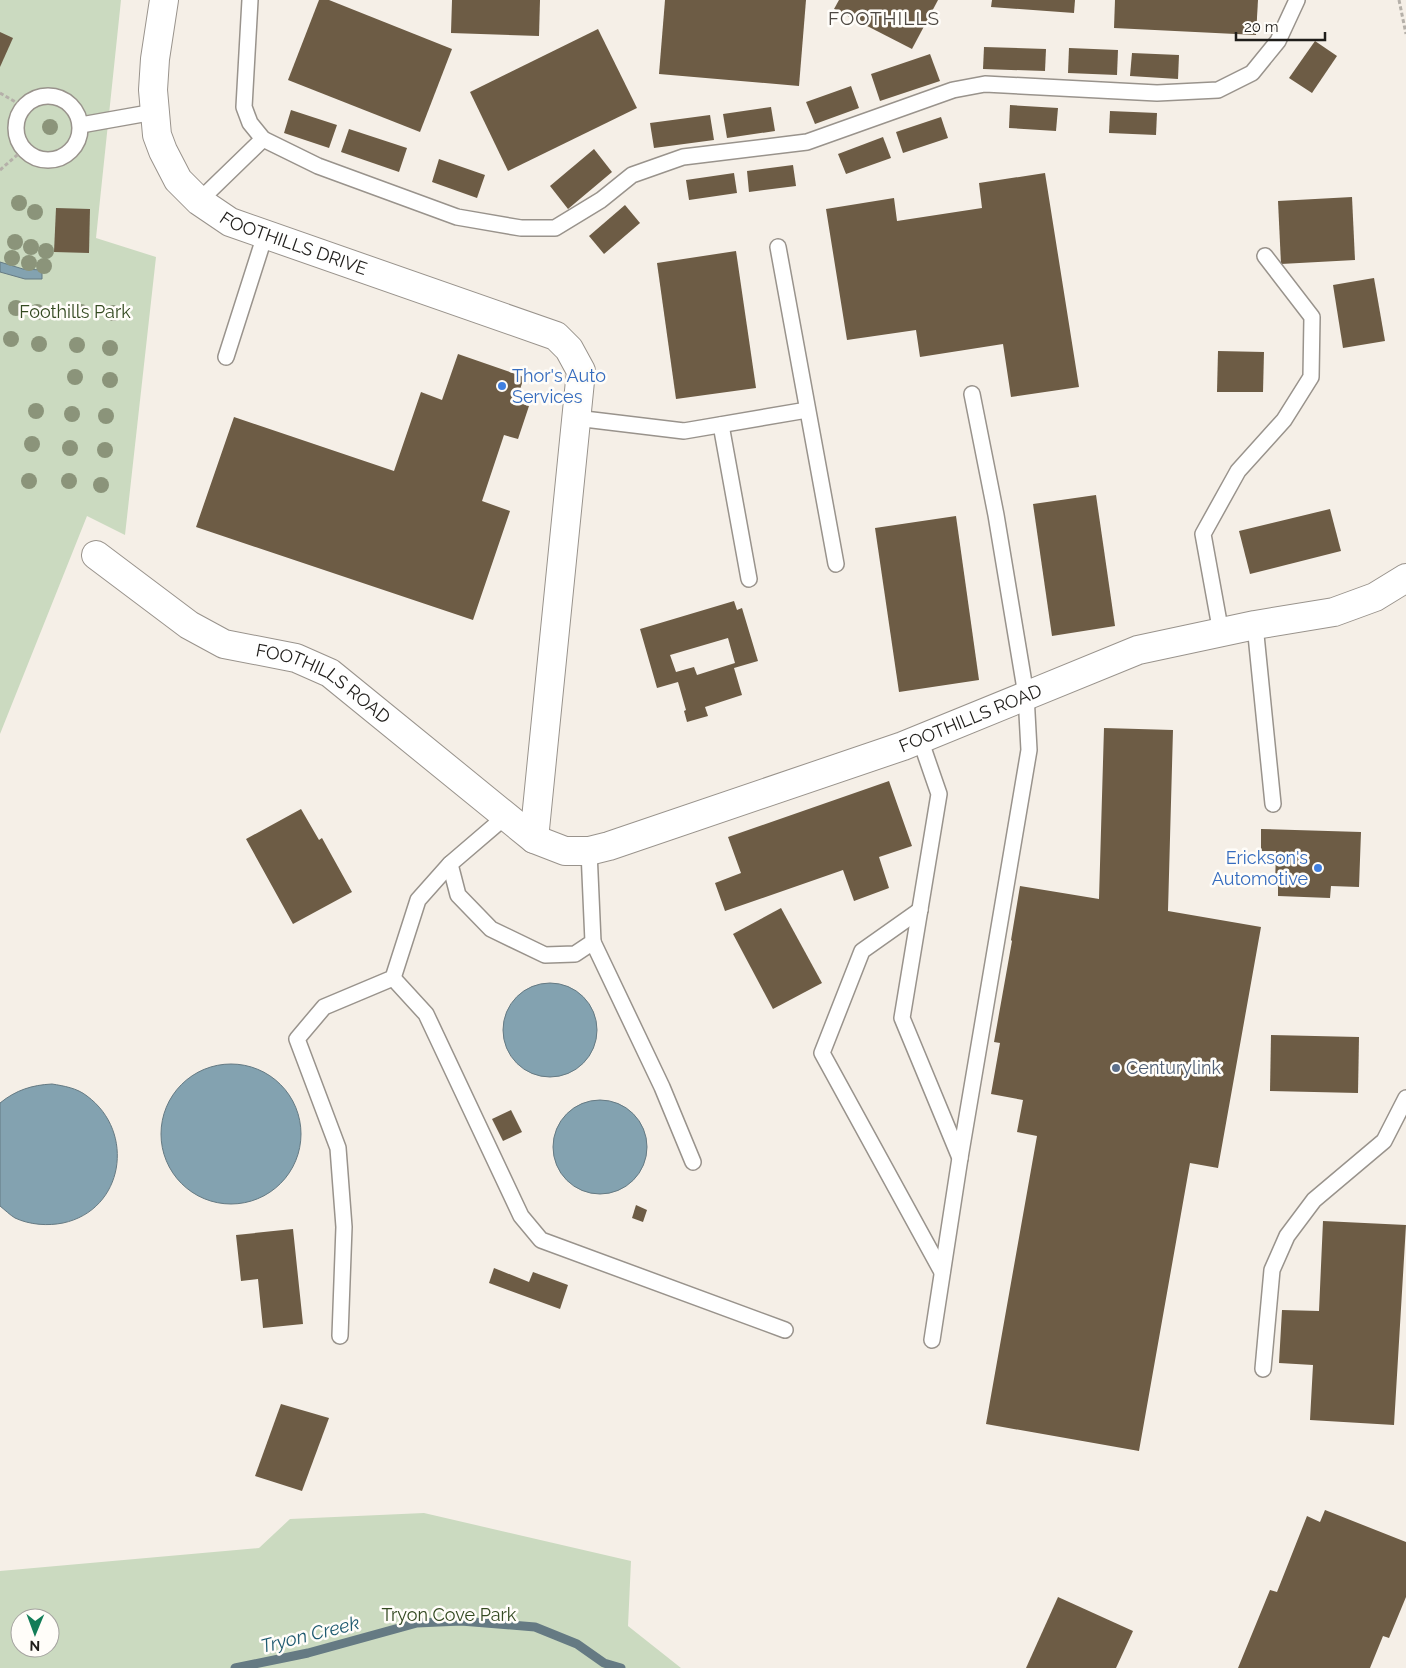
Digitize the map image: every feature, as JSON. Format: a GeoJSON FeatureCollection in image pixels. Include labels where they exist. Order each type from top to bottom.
{"type":"FeatureCollection","features":[{"type":"Feature","properties":{"kind":"street","name":"FOOTHILLS DRIVE"},"geometry":{"type":"LineString","coordinates":[[164,0],[155,59],[153,90],[157,135],[178,180],[198,201],[230,222],[556,336],[569,350],[581,371],[576,418]]}},
{"type":"Feature","properties":{"kind":"street"},"geometry":{"type":"LineString","coordinates":[[534,839],[576,418]]}},
{"type":"Feature","properties":{"kind":"street","name":"FOOTHILLS ROAD"},"geometry":{"type":"LineString","coordinates":[[96,555],[189,625],[224,644],[296,658],[330,673],[534,839],[564,852],[589,851],[627,840],[920,739],[1138,650],[1255,625],[1334,612],[1375,597],[1406,578]]}},
{"type":"Feature","properties":{"kind":"lane"},"geometry":{"type":"LineString","coordinates":[[250,0],[244,107],[250,123],[262,139],[318,166],[457,216],[520,228],[555,228],[601,200],[632,175],[682,157],[807,142],[953,90],[985,84],[1157,93],[1218,90],[1252,73],[1278,41],[1297,0]]}},
{"type":"Feature","properties":{"kind":"lane"},"geometry":{"type":"LineString","coordinates":[[54,96],[68,102],[77,112],[81,125],[80,138],[73,150],[60,158],[45,160],[34,156],[24,149],[18,138],[16,126],[19,115],[24,107],[40,97],[54,96]]}},
{"type":"Feature","properties":{"kind":"lane"},"geometry":{"type":"LineString","coordinates":[[81,125],[154,112]]}},
{"type":"Feature","properties":{"kind":"lane"},"geometry":{"type":"LineString","coordinates":[[198,201],[262,139]]}},
{"type":"Feature","properties":{"kind":"lane"},"geometry":{"type":"LineString","coordinates":[[226,357],[265,235]]}},
{"type":"Feature","properties":{"kind":"lane"},"geometry":{"type":"LineString","coordinates":[[778,247],[836,564]]}},
{"type":"Feature","properties":{"kind":"lane"},"geometry":{"type":"LineString","coordinates":[[1221,633],[1203,534],[1238,471],[1284,420],[1311,377],[1312,317],[1265,256]]}},
{"type":"Feature","properties":{"kind":"lane"},"geometry":{"type":"LineString","coordinates":[[932,1340],[960,1158],[1029,750],[1026,695],[996,515],[972,394]]}},
{"type":"Feature","properties":{"kind":"lane"},"geometry":{"type":"LineString","coordinates":[[576,418],[684,431],[807,410]]}},
{"type":"Feature","properties":{"kind":"lane"},"geometry":{"type":"LineString","coordinates":[[721,425],[748,579]]}},
{"type":"Feature","properties":{"kind":"lane"},"geometry":{"type":"LineString","coordinates":[[1255,625],[1272,804]]}},
{"type":"Feature","properties":{"kind":"lane"},"geometry":{"type":"LineString","coordinates":[[920,739],[939,794],[902,1018],[960,1158]]}},
{"type":"Feature","properties":{"kind":"lane"},"geometry":{"type":"LineString","coordinates":[[393,978],[418,900],[450,864],[506,816]]}},
{"type":"Feature","properties":{"kind":"lane"},"geometry":{"type":"LineString","coordinates":[[589,851],[593,942],[662,1087],[693,1162]]}},
{"type":"Feature","properties":{"kind":"lane"},"geometry":{"type":"LineString","coordinates":[[450,864],[458,895],[491,929],[545,955],[575,954],[593,942]]}},
{"type":"Feature","properties":{"kind":"lane"},"geometry":{"type":"LineString","coordinates":[[920,910],[862,951],[822,1053],[942,1272]]}},
{"type":"Feature","properties":{"kind":"lane"},"geometry":{"type":"LineString","coordinates":[[393,978],[426,1014],[521,1216],[541,1240],[785,1330]]}},
{"type":"Feature","properties":{"kind":"lane"},"geometry":{"type":"LineString","coordinates":[[340,1336],[344,1227],[338,1148],[297,1039],[324,1006],[393,978]]}},
{"type":"Feature","properties":{"kind":"lane"},"geometry":{"type":"LineString","coordinates":[[1263,1369],[1272,1270],[1287,1236],[1314,1200],[1384,1141],[1406,1098]]}},
{"type":"Feature","properties":{"kind":"path"},"geometry":{"type":"LineString","coordinates":[[1399,0],[1406,34]]}},
{"type":"Feature","properties":{"kind":"path"},"geometry":{"type":"LineString","coordinates":[[0,93],[24,107]]}},
{"type":"Feature","properties":{"kind":"path"},"geometry":{"type":"LineString","coordinates":[[0,170],[24,149]]}},
{"type":"Feature","properties":{"kind":"green space","name":"Foothills Park"},"geometry":{"type":"Polygon","coordinates":[[[0,0],[121,0],[96,238],[156,257],[125,535],[87,516],[0,734],[0,0]]]}},
{"type":"Feature","properties":{"kind":"green space","name":"Tryon Cove Park"},"geometry":{"type":"Polygon","coordinates":[[[424,1513],[631,1561],[628,1626],[681,1668],[0,1668],[0,1571],[259,1548],[290,1519],[424,1513]]]}},
{"type":"Feature","properties":{"kind":"water"},"geometry":{"type":"Polygon","coordinates":[[[0,262],[23,269],[42,270],[42,279],[25,279],[0,272],[0,262]]]}},
{"type":"Feature","properties":{"kind":"water"},"geometry":{"type":"Polygon","coordinates":[[[550,983],[568,987],[583,997],[593,1012],[597,1030],[593,1048],[583,1063],[568,1073],[550,1077],[532,1073],[517,1063],[507,1048],[503,1030],[507,1012],[517,997],[532,987],[550,983]]]}},
{"type":"Feature","properties":{"kind":"water"},"geometry":{"type":"Polygon","coordinates":[[[231,1064],[245,1065],[258,1069],[281,1084],[296,1107],[300,1120],[300,1148],[296,1161],[281,1184],[258,1199],[245,1203],[231,1204],[217,1203],[204,1199],[181,1184],[166,1161],[162,1148],[161,1134],[162,1120],[166,1107],[181,1084],[204,1069],[217,1065],[231,1064]]]}},
{"type":"Feature","properties":{"kind":"water"},"geometry":{"type":"Polygon","coordinates":[[[52,1084],[79,1091],[103,1111],[112,1129],[117,1149],[116,1168],[110,1187],[99,1203],[84,1215],[63,1223],[39,1224],[15,1218],[0,1206],[0,1103],[24,1089],[52,1084]]]}},
{"type":"Feature","properties":{"kind":"water"},"geometry":{"type":"Polygon","coordinates":[[[600,1100],[618,1104],[633,1114],[643,1129],[647,1147],[643,1165],[633,1180],[618,1190],[600,1194],[582,1190],[567,1180],[557,1165],[553,1147],[557,1129],[567,1114],[582,1104],[600,1100]]]}},
{"type":"Feature","properties":{"kind":"building"},"geometry":{"type":"Polygon","coordinates":[[[319,0],[329,0],[452,49],[420,132],[288,80],[319,0]]]}},
{"type":"Feature","properties":{"kind":"building"},"geometry":{"type":"Polygon","coordinates":[[[452,0],[540,0],[539,36],[451,33],[452,0]]]}},
{"type":"Feature","properties":{"kind":"building"},"geometry":{"type":"Polygon","coordinates":[[[665,0],[806,0],[799,86],[659,74],[665,0]]]}},
{"type":"Feature","properties":{"kind":"building"},"geometry":{"type":"Polygon","coordinates":[[[839,0],[938,0],[912,49],[834,9],[839,0]]]}},
{"type":"Feature","properties":{"kind":"building"},"geometry":{"type":"Polygon","coordinates":[[[992,0],[1075,0],[1074,13],[991,7],[992,0]]]}},
{"type":"Feature","properties":{"kind":"building"},"geometry":{"type":"Polygon","coordinates":[[[1115,0],[1258,0],[1256,35],[1114,28],[1115,0]]]}},
{"type":"Feature","properties":{"kind":"building"},"geometry":{"type":"Polygon","coordinates":[[[598,29],[637,108],[508,171],[470,92],[598,29]]]}},
{"type":"Feature","properties":{"kind":"building"},"geometry":{"type":"Polygon","coordinates":[[[0,32],[13,38],[0,67],[0,32]]]}},
{"type":"Feature","properties":{"kind":"building"},"geometry":{"type":"Polygon","coordinates":[[[1315,41],[1337,56],[1312,93],[1289,78],[1315,41]]]}},
{"type":"Feature","properties":{"kind":"building"},"geometry":{"type":"Polygon","coordinates":[[[984,47],[1046,49],[1045,71],[983,69],[984,47]]]}},
{"type":"Feature","properties":{"kind":"building"},"geometry":{"type":"Polygon","coordinates":[[[1069,48],[1118,50],[1117,75],[1068,73],[1069,48]]]}},
{"type":"Feature","properties":{"kind":"building"},"geometry":{"type":"Polygon","coordinates":[[[1132,53],[1179,55],[1178,79],[1130,76],[1132,53]]]}},
{"type":"Feature","properties":{"kind":"building"},"geometry":{"type":"Polygon","coordinates":[[[930,54],[940,81],[880,101],[871,74],[930,54]]]}},
{"type":"Feature","properties":{"kind":"building"},"geometry":{"type":"Polygon","coordinates":[[[851,86],[859,108],[815,124],[806,102],[851,86]]]}},
{"type":"Feature","properties":{"kind":"building"},"geometry":{"type":"Polygon","coordinates":[[[1010,105],[1058,108],[1056,131],[1009,128],[1010,105]]]}},
{"type":"Feature","properties":{"kind":"building"},"geometry":{"type":"Polygon","coordinates":[[[771,107],[775,131],[727,138],[723,114],[771,107]]]}},
{"type":"Feature","properties":{"kind":"building"},"geometry":{"type":"Polygon","coordinates":[[[291,110],[337,125],[329,148],[284,133],[291,110]]]}},
{"type":"Feature","properties":{"kind":"building"},"geometry":{"type":"Polygon","coordinates":[[[1110,111],[1157,113],[1156,135],[1109,133],[1110,111]]]}},
{"type":"Feature","properties":{"kind":"building"},"geometry":{"type":"Polygon","coordinates":[[[710,115],[714,140],[654,148],[650,123],[710,115]]]}},
{"type":"Feature","properties":{"kind":"building"},"geometry":{"type":"Polygon","coordinates":[[[941,117],[948,138],[903,153],[896,132],[941,117]]]}},
{"type":"Feature","properties":{"kind":"building"},"geometry":{"type":"Polygon","coordinates":[[[349,129],[407,148],[399,172],[341,152],[349,129]]]}},
{"type":"Feature","properties":{"kind":"building"},"geometry":{"type":"Polygon","coordinates":[[[883,137],[891,158],[846,174],[838,154],[883,137]]]}},
{"type":"Feature","properties":{"kind":"building"},"geometry":{"type":"Polygon","coordinates":[[[594,149],[612,172],[568,209],[550,186],[594,149]]]}},
{"type":"Feature","properties":{"kind":"building"},"geometry":{"type":"Polygon","coordinates":[[[439,159],[485,175],[477,198],[432,182],[439,159]]]}},
{"type":"Feature","properties":{"kind":"building"},"geometry":{"type":"Polygon","coordinates":[[[793,165],[796,186],[749,192],[747,171],[793,165]]]}},
{"type":"Feature","properties":{"kind":"building"},"geometry":{"type":"Polygon","coordinates":[[[734,173],[737,193],[689,200],[686,180],[734,173]]]}},
{"type":"Feature","properties":{"kind":"building"},"geometry":{"type":"Polygon","coordinates":[[[1045,173],[1079,387],[1011,397],[1003,344],[920,357],[916,330],[847,340],[826,209],[894,198],[897,221],[982,208],[979,183],[1045,173]]]}},
{"type":"Feature","properties":{"kind":"building"},"geometry":{"type":"Polygon","coordinates":[[[1352,197],[1355,260],[1281,264],[1278,201],[1352,197]]]}},
{"type":"Feature","properties":{"kind":"building"},"geometry":{"type":"Polygon","coordinates":[[[625,205],[640,223],[604,254],[589,236],[625,205]]]}},
{"type":"Feature","properties":{"kind":"building"},"geometry":{"type":"Polygon","coordinates":[[[56,208],[90,209],[89,253],[54,252],[56,208]]]}},
{"type":"Feature","properties":{"kind":"building"},"geometry":{"type":"Polygon","coordinates":[[[736,251],[756,388],[676,399],[657,263],[736,251]]]}},
{"type":"Feature","properties":{"kind":"building"},"geometry":{"type":"Polygon","coordinates":[[[1374,278],[1385,341],[1343,348],[1333,285],[1374,278]]]}},
{"type":"Feature","properties":{"kind":"building"},"geometry":{"type":"Polygon","coordinates":[[[1218,351],[1264,352],[1263,392],[1217,392],[1218,351]]]}},
{"type":"Feature","properties":{"kind":"building"},"geometry":{"type":"Polygon","coordinates":[[[458,354],[524,377],[516,402],[529,406],[518,439],[504,435],[482,501],[510,511],[473,620],[196,527],[234,417],[394,471],[421,392],[442,400],[458,354]]]}},
{"type":"Feature","properties":{"kind":"building"},"geometry":{"type":"Polygon","coordinates":[[[1096,495],[1115,626],[1052,636],[1033,504],[1096,495]]]}},
{"type":"Feature","properties":{"kind":"building"},"geometry":{"type":"Polygon","coordinates":[[[1330,509],[1341,551],[1250,574],[1239,531],[1330,509]]]}},
{"type":"Feature","properties":{"kind":"building"},"geometry":{"type":"Polygon","coordinates":[[[956,516],[979,680],[899,692],[875,528],[956,516]]]}},
{"type":"Feature","properties":{"kind":"building"},"geometry":{"type":"Polygon","coordinates":[[[734,601],[737,610],[742,608],[758,661],[734,668],[742,695],[705,707],[708,716],[687,722],[684,711],[686,710],[678,682],[657,688],[640,629],[734,601]],[[728,638],[670,655],[676,672],[694,667],[697,675],[735,663],[728,638]]]}},
{"type":"Feature","properties":{"kind":"building","name":"Centurylink"},"geometry":{"type":"Polygon","coordinates":[[[1104,728],[1173,730],[1168,911],[1261,927],[1218,1168],[1190,1163],[1139,1451],[986,1424],[1037,1136],[1017,1132],[1023,1100],[991,1094],[1000,1043],[994,1042],[1020,886],[1099,899],[1104,728]]]}},
{"type":"Feature","properties":{"kind":"building"},"geometry":{"type":"Polygon","coordinates":[[[889,781],[912,846],[879,857],[889,888],[854,901],[843,870],[725,911],[715,883],[741,873],[728,837],[889,781]]]}},
{"type":"Feature","properties":{"kind":"building"},"geometry":{"type":"Polygon","coordinates":[[[301,809],[319,840],[322,838],[352,892],[293,924],[246,839],[301,809]]]}},
{"type":"Feature","properties":{"kind":"building","name":"Erickson's Automotive"},"geometry":{"type":"Polygon","coordinates":[[[1261,829],[1361,832],[1359,887],[1331,886],[1330,898],[1278,896],[1278,886],[1275,886],[1276,851],[1261,851],[1261,829]]]}},
{"type":"Feature","properties":{"kind":"building"},"geometry":{"type":"Polygon","coordinates":[[[781,908],[822,983],[773,1009],[733,934],[781,908]]]}},
{"type":"Feature","properties":{"kind":"building"},"geometry":{"type":"Polygon","coordinates":[[[1271,1035],[1359,1037],[1358,1093],[1270,1091],[1271,1035]]]}},
{"type":"Feature","properties":{"kind":"building"},"geometry":{"type":"Polygon","coordinates":[[[511,1110],[522,1132],[503,1141],[492,1119],[511,1110]]]}},
{"type":"Feature","properties":{"kind":"building"},"geometry":{"type":"Polygon","coordinates":[[[636,1205],[647,1210],[643,1222],[632,1218],[636,1205]]]}},
{"type":"Feature","properties":{"kind":"building"},"geometry":{"type":"Polygon","coordinates":[[[1323,1221],[1406,1225],[1394,1425],[1310,1420],[1313,1365],[1279,1363],[1282,1310],[1319,1311],[1323,1221]]]}},
{"type":"Feature","properties":{"kind":"building"},"geometry":{"type":"Polygon","coordinates":[[[293,1229],[303,1324],[263,1328],[258,1279],[241,1281],[236,1235],[293,1229]]]}},
{"type":"Feature","properties":{"kind":"building"},"geometry":{"type":"Polygon","coordinates":[[[494,1268],[529,1282],[533,1272],[568,1285],[560,1309],[489,1283],[494,1268]]]}},
{"type":"Feature","properties":{"kind":"building"},"geometry":{"type":"Polygon","coordinates":[[[281,1404],[329,1418],[302,1491],[255,1476],[281,1404]]]}},
{"type":"Feature","properties":{"kind":"building"},"geometry":{"type":"Polygon","coordinates":[[[1325,1510],[1406,1542],[1406,1597],[1389,1638],[1383,1636],[1370,1668],[1238,1668],[1270,1590],[1277,1592],[1307,1516],[1320,1522],[1325,1510]]]}},
{"type":"Feature","properties":{"kind":"building"},"geometry":{"type":"Polygon","coordinates":[[[1058,1597],[1133,1631],[1116,1668],[1026,1668],[1058,1597]]]}},
{"type":"Feature","properties":{"kind":"waterway","name":"Tryon Creek"},"geometry":{"type":"LineString","coordinates":[[235,1668],[308,1653],[417,1623],[461,1621],[535,1627],[577,1644],[604,1663],[621,1668]]}},
{"type":"Feature","properties":{"kind":"place","name":"Thor's Auto Services"},"geometry":{"type":"Point","coordinates":[502,386]}},
{"type":"Feature","properties":{"kind":"place","name":"Erickson's Automotive"},"geometry":{"type":"Point","coordinates":[1318,868]}},
{"type":"Feature","properties":{"kind":"place","name":"Centurylink"},"geometry":{"type":"Point","coordinates":[1116,1068]}},
{"type":"Feature","properties":{"kind":"district","name":"FOOTHILLS"},"geometry":{"type":"Point","coordinates":[884,18]}}]}
